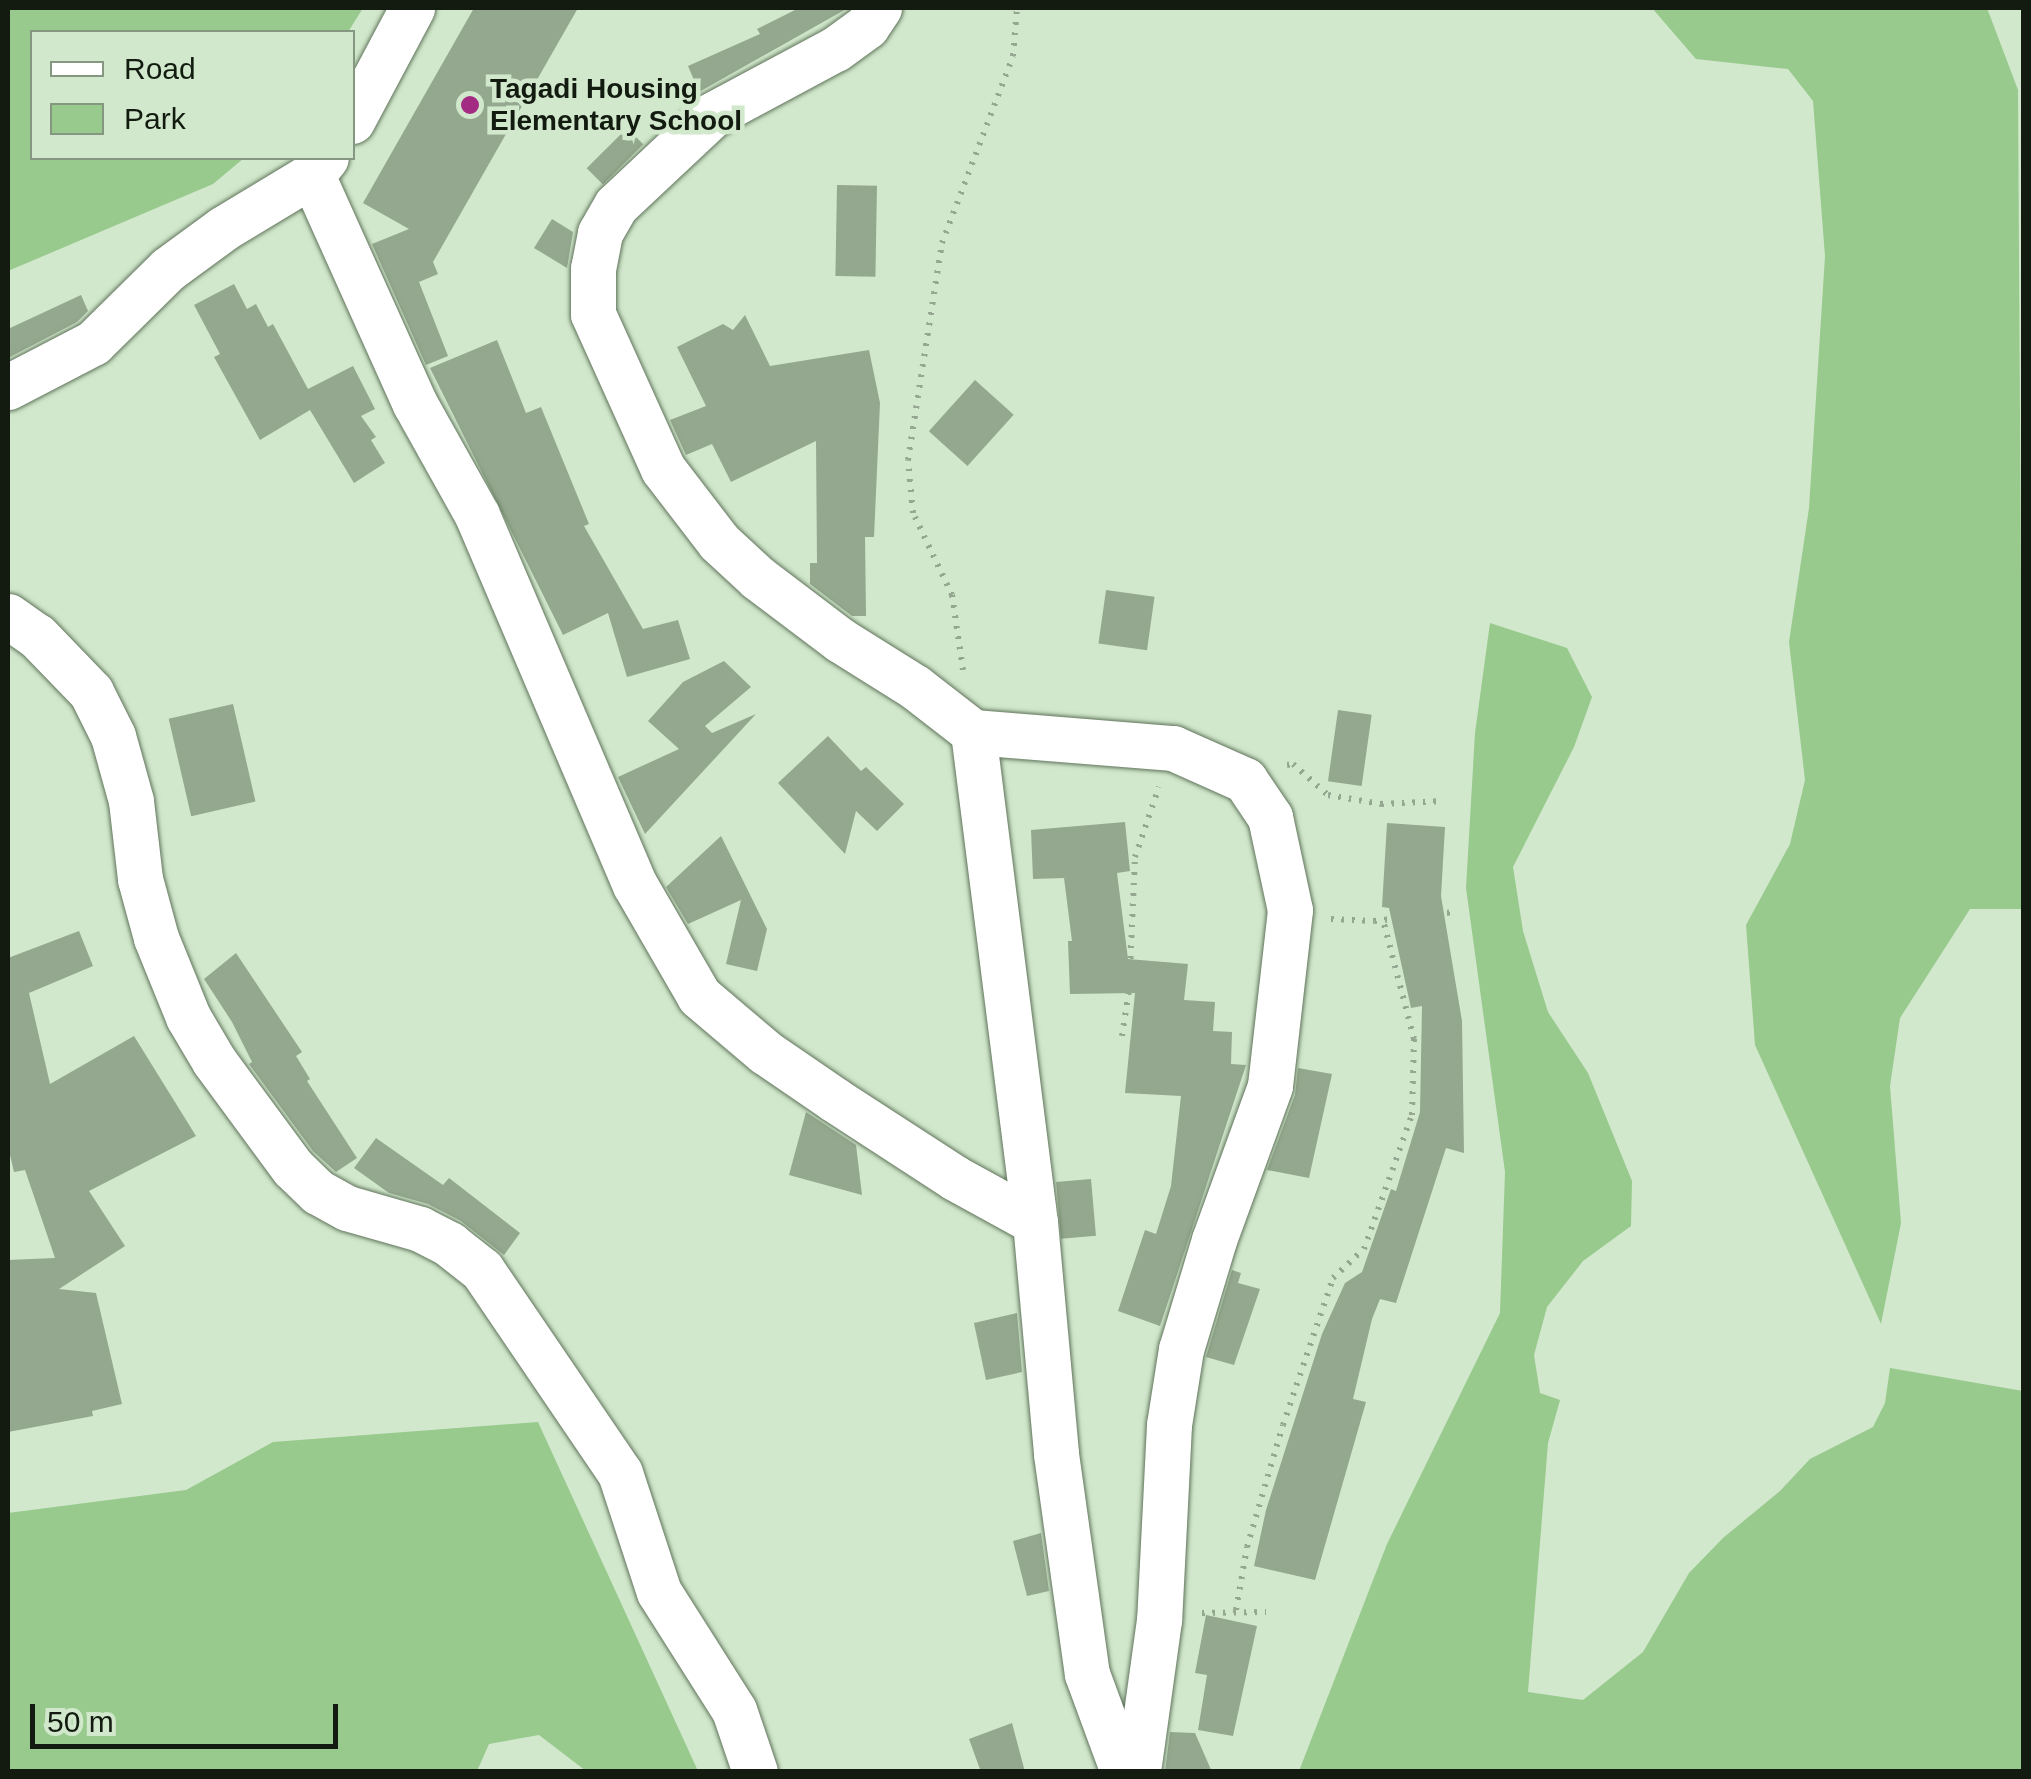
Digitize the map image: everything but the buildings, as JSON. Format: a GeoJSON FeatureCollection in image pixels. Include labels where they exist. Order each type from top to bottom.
{"type":"FeatureCollection","features":[{"type":"Feature","properties":{"kind":"street"},"geometry":{"type":"LineString","coordinates":[[355,115],[412,8]]}},
{"type":"Feature","properties":{"kind":"street"},"geometry":{"type":"LineString","coordinates":[[879,8],[867,26],[835,48],[712,115],[616,206],[600,233],[593,268],[593,314],[662,469],[719,542],[758,578],[973,732],[1173,748],[1245,780],[1270,817],[1290,910],[1270,1086],[1214,1240],[1181,1349],[1169,1424],[1159,1620],[1138,1772]]}},
{"type":"Feature","properties":{"kind":"street"},"geometry":{"type":"LineString","coordinates":[[8,387],[93,344],[168,269],[319,166],[416,404],[477,516],[636,885],[699,996],[765,1052],[834,1100],[955,1178],[1035,1222]]}},
{"type":"Feature","properties":{"kind":"street"},"geometry":{"type":"LineString","coordinates":[[8,616],[37,636],[91,692],[113,736],[131,801],[140,879],[156,938],[188,1017],[214,1061],[293,1168],[318,1192],[346,1208],[420,1229],[449,1244],[482,1270],[620,1474],[659,1592],[734,1710],[755,1772]]}},
{"type":"Feature","properties":{"kind":"street"},"geometry":{"type":"LineString","coordinates":[[973,732],[1035,1222],[1056,1454],[1088,1674],[1123,1772]]}},
{"type":"Feature","properties":{"kind":"path"},"geometry":{"type":"LineString","coordinates":[[973,732],[952,596],[914,513],[908,460],[942,242],[1013,56],[1017,8]]}},
{"type":"Feature","properties":{"kind":"path"},"geometry":{"type":"LineString","coordinates":[[1122,1036],[1129,990],[1135,858],[1173,748]]}},
{"type":"Feature","properties":{"kind":"path"},"geometry":{"type":"LineString","coordinates":[[1245,780],[1264,768],[1293,764],[1328,795],[1381,804],[1443,801]]}},
{"type":"Feature","properties":{"kind":"path"},"geometry":{"type":"LineString","coordinates":[[1290,910],[1344,922],[1454,912]]}},
{"type":"Feature","properties":{"kind":"path"},"geometry":{"type":"LineString","coordinates":[[1236,1610],[1247,1547],[1283,1425],[1334,1278],[1364,1250],[1412,1115],[1414,1038],[1383,920]]}},
{"type":"Feature","properties":{"kind":"path"},"geometry":{"type":"LineString","coordinates":[[1159,1620],[1236,1610],[1266,1612]]}},
{"type":"Feature","properties":{"kind":"green space"},"geometry":{"type":"Polygon","coordinates":[[[8,8],[363,8],[349,30],[30,30],[30,160],[242,160],[213,184],[8,271],[8,8]]]}},
{"type":"Feature","properties":{"kind":"green space"},"geometry":{"type":"Polygon","coordinates":[[[1652,8],[1987,8],[2018,90],[2023,909],[1970,909],[1900,1018],[1890,1086],[1901,1223],[1881,1324],[1755,1045],[1746,925],[1790,844],[1805,780],[1789,642],[1809,508],[1825,256],[1813,101],[1788,69],[1696,59],[1652,8]]]}},
{"type":"Feature","properties":{"kind":"green space"},"geometry":{"type":"Polygon","coordinates":[[[1490,623],[1567,648],[1592,697],[1574,747],[1513,867],[1523,931],[1548,1012],[1588,1073],[1632,1181],[1631,1226],[1583,1261],[1547,1307],[1534,1355],[1540,1393],[1560,1400],[1548,1443],[1528,1692],[1583,1700],[1643,1652],[1689,1573],[1723,1538],[1780,1491],[1810,1459],[1873,1427],[1885,1403],[1890,1368],[2023,1391],[2023,1771],[1299,1771],[1387,1544],[1500,1313],[1505,1172],[1466,888],[1475,733],[1490,623]]]}},
{"type":"Feature","properties":{"kind":"green space"},"geometry":{"type":"Polygon","coordinates":[[[538,1422],[698,1771],[586,1771],[539,1735],[489,1744],[477,1771],[8,1771],[8,1513],[186,1490],[273,1442],[538,1422]]]}},
{"type":"Feature","properties":{"kind":"place","name":"Tagadi Housing Elementary School"},"geometry":{"type":"Point","coordinates":[470,105]}}]}
